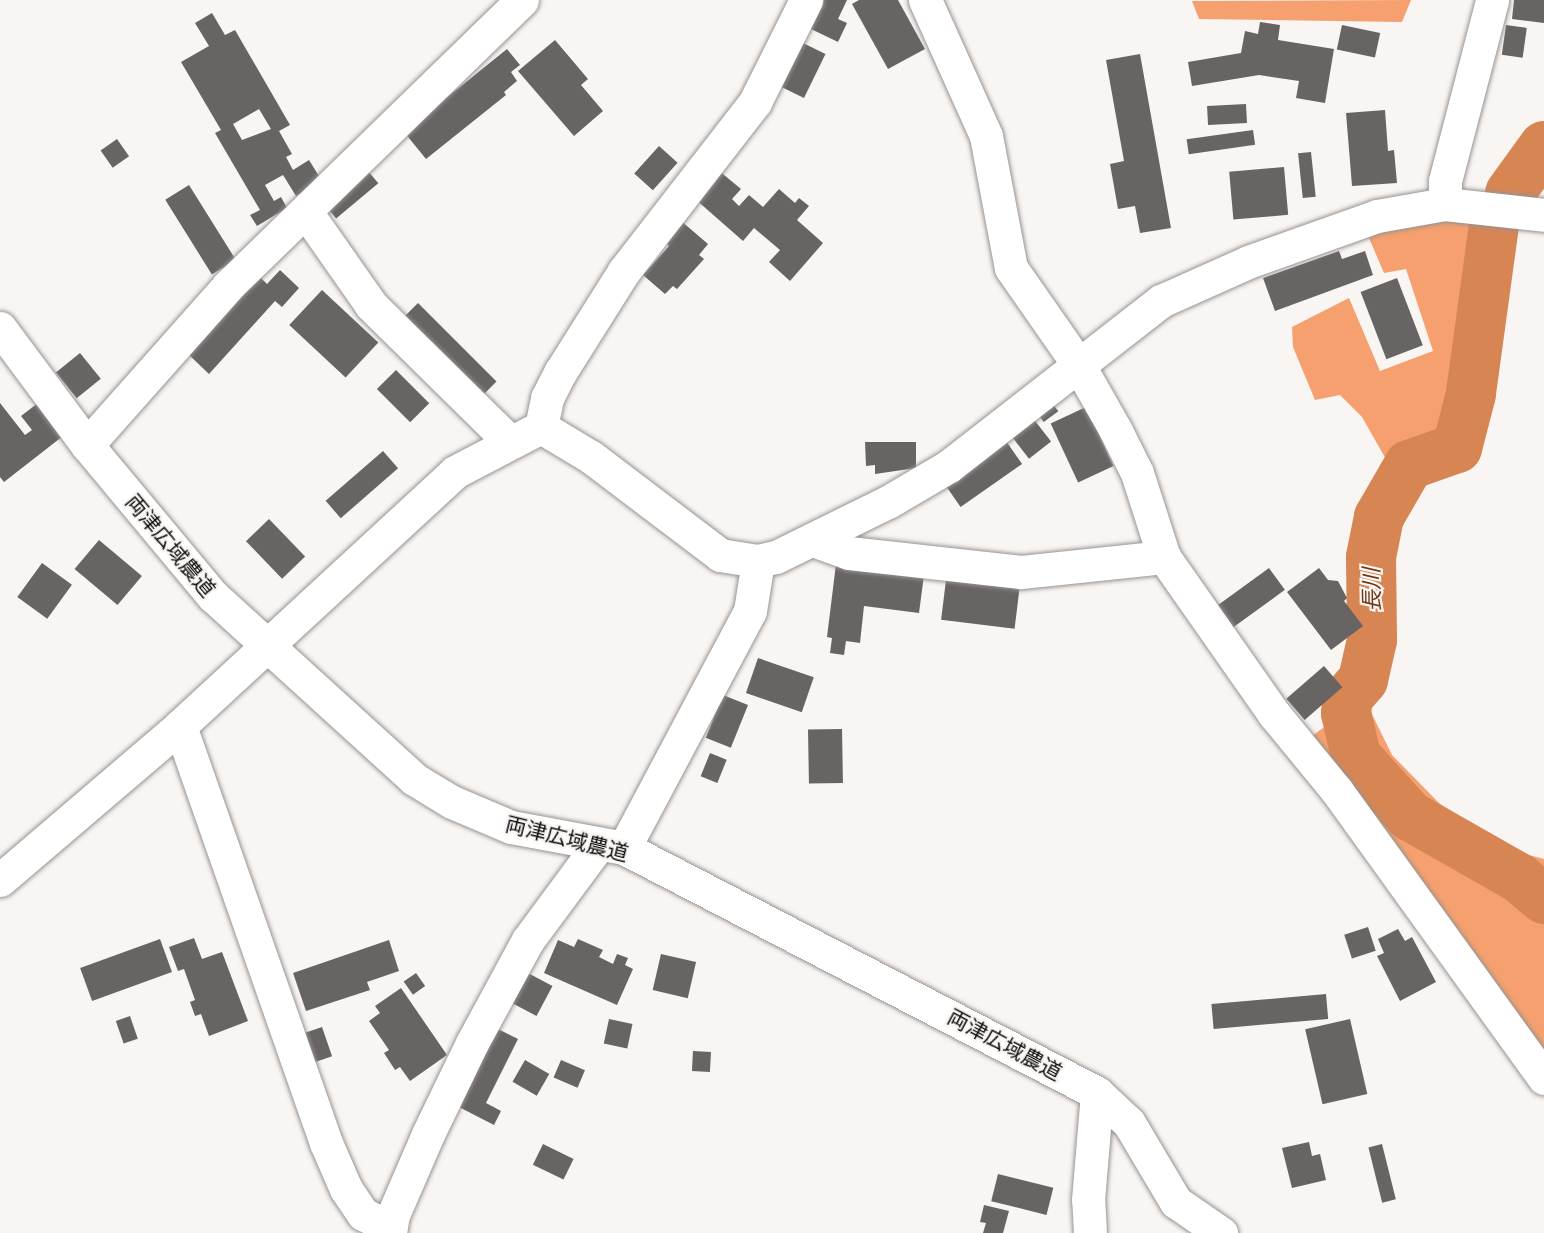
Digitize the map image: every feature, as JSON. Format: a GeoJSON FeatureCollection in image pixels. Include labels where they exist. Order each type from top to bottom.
{"type":"FeatureCollection","features":[{"type":"Feature","properties":{"kind":"street"},"geometry":{"type":"LineString","coordinates":[[87,445],[228,286],[522,0]]}},
{"type":"Feature","properties":{"kind":"street"},"geometry":{"type":"LineString","coordinates":[[541,427],[547,398],[561,371],[624,271],[755,102],[807,0]]}},
{"type":"Feature","properties":{"kind":"street"},"geometry":{"type":"LineString","coordinates":[[924,0],[986,136],[1011,268],[1078,364],[1137,473],[1164,557],[1274,714],[1337,791],[1544,1078]]}},
{"type":"Feature","properties":{"kind":"street"},"geometry":{"type":"LineString","coordinates":[[1445,204],[1445,181],[1492,0]]}},
{"type":"Feature","properties":{"kind":"street"},"geometry":{"type":"LineString","coordinates":[[541,427],[591,457],[720,555],[758,561],[776,557],[813,540],[888,502],[949,466],[1161,301],[1248,262],[1377,216],[1445,204],[1544,215]]}},
{"type":"Feature","properties":{"kind":"street"},"geometry":{"type":"LineString","coordinates":[[306,212],[371,305],[509,441]]}},
{"type":"Feature","properties":{"kind":"street","name":"両津広域農道"},"geometry":{"type":"LineString","coordinates":[[0,328],[87,445],[213,596],[414,779],[452,802],[511,827],[612,846],[1097,1093],[1129,1123],[1176,1202],[1221,1233]]}},
{"type":"Feature","properties":{"kind":"street"},"geometry":{"type":"LineString","coordinates":[[0,880],[180,726],[265,644],[455,472],[509,441],[541,427]]}},
{"type":"Feature","properties":{"kind":"street"},"geometry":{"type":"LineString","coordinates":[[813,540],[849,553],[1021,572],[1164,557]]}},
{"type":"Feature","properties":{"kind":"street"},"geometry":{"type":"LineString","coordinates":[[180,726],[326,1143],[346,1189],[363,1214],[390,1231],[428,1134],[472,1043],[528,940],[612,846],[750,611],[758,561]]}},
{"type":"Feature","properties":{"kind":"street"},"geometry":{"type":"LineString","coordinates":[[1090,1233],[1088,1200],[1097,1093]]}},
{"type":"Feature","properties":{"kind":"shaded area"},"geometry":{"type":"Polygon","coordinates":[[[1411,0],[1402,22],[1199,19],[1192,1],[1411,0]]]}},
{"type":"Feature","properties":{"kind":"shaded area"},"geometry":{"type":"Polygon","coordinates":[[[1437,219],[1484,220],[1464,384],[1452,429],[1387,461],[1362,417],[1340,395],[1315,400],[1293,347],[1292,327],[1349,298],[1380,371],[1433,351],[1406,269],[1384,273],[1369,238],[1393,224],[1437,219]]]}},
{"type":"Feature","properties":{"kind":"shaded area"},"geometry":{"type":"Polygon","coordinates":[[[1364,698],[1392,755],[1440,804],[1510,850],[1544,859],[1544,1054],[1312,736],[1364,698]]]}},
{"type":"Feature","properties":{"kind":"building"},"geometry":{"type":"Polygon","coordinates":[[[824,0],[847,0],[838,19],[847,23],[838,42],[811,29],[824,0]]]}},
{"type":"Feature","properties":{"kind":"building"},"geometry":{"type":"Polygon","coordinates":[[[859,0],[898,0],[925,49],[888,69],[852,4],[859,0]]]}},
{"type":"Feature","properties":{"kind":"building"},"geometry":{"type":"Polygon","coordinates":[[[1514,0],[1544,0],[1544,23],[1512,19],[1514,0]]]}},
{"type":"Feature","properties":{"kind":"building"},"geometry":{"type":"Polygon","coordinates":[[[212,13],[225,35],[235,30],[290,125],[279,131],[292,154],[286,157],[293,170],[309,160],[322,181],[296,196],[283,175],[265,185],[274,201],[281,197],[287,208],[257,226],[250,215],[260,210],[215,133],[221,130],[181,62],[209,46],[195,23],[212,13]],[[259,109],[233,124],[242,140],[271,129],[259,109]]]}},
{"type":"Feature","properties":{"kind":"building"},"geometry":{"type":"Polygon","coordinates":[[[1260,22],[1280,25],[1278,40],[1334,49],[1325,103],[1296,98],[1299,81],[1259,75],[1192,86],[1188,62],[1241,53],[1245,31],[1258,34],[1260,22]]]}},
{"type":"Feature","properties":{"kind":"building"},"geometry":{"type":"Polygon","coordinates":[[[1342,25],[1380,33],[1375,58],[1337,49],[1342,25]]]}},
{"type":"Feature","properties":{"kind":"building"},"geometry":{"type":"Polygon","coordinates":[[[1506,25],[1527,28],[1523,58],[1502,55],[1506,25]]]}},
{"type":"Feature","properties":{"kind":"building"},"geometry":{"type":"Polygon","coordinates":[[[555,40],[588,79],[581,85],[603,111],[574,136],[518,71],[555,40]]]}},
{"type":"Feature","properties":{"kind":"building"},"geometry":{"type":"Polygon","coordinates":[[[803,43],[825,54],[804,98],[782,87],[803,43]]]}},
{"type":"Feature","properties":{"kind":"building"},"geometry":{"type":"Polygon","coordinates":[[[507,49],[520,65],[511,72],[517,81],[504,92],[506,95],[426,159],[404,132],[507,49]]]}},
{"type":"Feature","properties":{"kind":"building"},"geometry":{"type":"Polygon","coordinates":[[[1140,54],[1171,228],[1140,233],[1135,206],[1118,209],[1110,164],[1124,161],[1106,60],[1140,54]]]}},
{"type":"Feature","properties":{"kind":"building"},"geometry":{"type":"Polygon","coordinates":[[[1246,104],[1247,123],[1208,125],[1207,106],[1246,104]]]}},
{"type":"Feature","properties":{"kind":"building"},"geometry":{"type":"Polygon","coordinates":[[[1385,110],[1388,151],[1394,150],[1397,183],[1352,186],[1346,113],[1385,110]]]}},
{"type":"Feature","properties":{"kind":"building"},"geometry":{"type":"Polygon","coordinates":[[[1253,130],[1255,145],[1189,154],[1187,139],[1253,130]]]}},
{"type":"Feature","properties":{"kind":"building"},"geometry":{"type":"Polygon","coordinates":[[[117,139],[129,156],[113,168],[101,150],[117,139]]]}},
{"type":"Feature","properties":{"kind":"building"},"geometry":{"type":"Polygon","coordinates":[[[659,146],[678,163],[653,190],[634,173],[659,146]]]}},
{"type":"Feature","properties":{"kind":"building"},"geometry":{"type":"Polygon","coordinates":[[[1311,152],[1316,197],[1303,198],[1298,153],[1311,152]]]}},
{"type":"Feature","properties":{"kind":"building"},"geometry":{"type":"Polygon","coordinates":[[[1284,167],[1288,215],[1233,220],[1229,172],[1284,167]]]}},
{"type":"Feature","properties":{"kind":"building"},"geometry":{"type":"Polygon","coordinates":[[[718,170],[741,189],[732,199],[739,206],[749,195],[763,207],[779,189],[795,203],[799,198],[809,206],[797,220],[823,243],[790,281],[769,262],[780,250],[754,228],[743,241],[694,198],[718,170]]]}},
{"type":"Feature","properties":{"kind":"building"},"geometry":{"type":"Polygon","coordinates":[[[368,171],[378,183],[336,219],[326,206],[368,171]]]}},
{"type":"Feature","properties":{"kind":"building"},"geometry":{"type":"Polygon","coordinates":[[[189,185],[236,260],[212,274],[165,200],[189,185]]]}},
{"type":"Feature","properties":{"kind":"building"},"geometry":{"type":"Polygon","coordinates":[[[680,220],[708,244],[699,255],[704,259],[677,289],[673,286],[665,294],[643,275],[669,246],[663,240],[680,220]]]}},
{"type":"Feature","properties":{"kind":"building"},"geometry":{"type":"Polygon","coordinates":[[[1339,251],[1342,259],[1365,251],[1373,275],[1275,311],[1263,278],[1339,251]]]}},
{"type":"Feature","properties":{"kind":"building"},"geometry":{"type":"Polygon","coordinates":[[[280,270],[299,288],[282,307],[275,301],[209,374],[187,353],[258,275],[267,284],[280,270]]]}},
{"type":"Feature","properties":{"kind":"building"},"geometry":{"type":"Polygon","coordinates":[[[1397,278],[1423,345],[1386,359],[1361,292],[1397,278]]]}},
{"type":"Feature","properties":{"kind":"building"},"geometry":{"type":"Polygon","coordinates":[[[322,290],[378,343],[346,378],[289,325],[322,290]]]}},
{"type":"Feature","properties":{"kind":"building"},"geometry":{"type":"Polygon","coordinates":[[[418,303],[496,381],[480,398],[402,319],[418,303]]]}},
{"type":"Feature","properties":{"kind":"building"},"geometry":{"type":"Polygon","coordinates":[[[80,353],[101,379],[77,398],[56,373],[80,353]]]}},
{"type":"Feature","properties":{"kind":"building"},"geometry":{"type":"Polygon","coordinates":[[[396,370],[429,403],[410,422],[377,389],[396,370]]]}},
{"type":"Feature","properties":{"kind":"building"},"geometry":{"type":"Polygon","coordinates":[[[1050,400],[1058,411],[1044,422],[1035,411],[1050,400]]]}},
{"type":"Feature","properties":{"kind":"building"},"geometry":{"type":"Polygon","coordinates":[[[0,403],[25,435],[32,430],[21,416],[38,403],[63,436],[4,482],[0,477],[0,403]]]}},
{"type":"Feature","properties":{"kind":"building"},"geometry":{"type":"Polygon","coordinates":[[[1086,407],[1113,466],[1078,482],[1051,423],[1086,407]]]}},
{"type":"Feature","properties":{"kind":"building"},"geometry":{"type":"Polygon","coordinates":[[[1032,417],[1051,441],[1029,459],[1010,434],[1032,417]]]}},
{"type":"Feature","properties":{"kind":"building"},"geometry":{"type":"Polygon","coordinates":[[[1006,441],[1022,464],[961,507],[945,484],[1006,441]]]}},
{"type":"Feature","properties":{"kind":"building"},"geometry":{"type":"Polygon","coordinates":[[[865,442],[916,442],[916,468],[875,474],[875,465],[866,466],[865,442]]]}},
{"type":"Feature","properties":{"kind":"building"},"geometry":{"type":"Polygon","coordinates":[[[383,451],[398,468],[341,518],[326,501],[383,451]]]}},
{"type":"Feature","properties":{"kind":"building"},"geometry":{"type":"Polygon","coordinates":[[[269,519],[305,556],[282,579],[246,541],[269,519]]]}},
{"type":"Feature","properties":{"kind":"building"},"geometry":{"type":"Polygon","coordinates":[[[99,540],[142,576],[117,605],[75,569],[99,540]]]}},
{"type":"Feature","properties":{"kind":"building"},"geometry":{"type":"Polygon","coordinates":[[[42,563],[72,585],[47,619],[17,597],[42,563]]]}},
{"type":"Feature","properties":{"kind":"building"},"geometry":{"type":"Polygon","coordinates":[[[836,564],[924,575],[919,613],[864,606],[860,643],[846,641],[844,655],[830,653],[832,638],[827,637],[836,564]]]}},
{"type":"Feature","properties":{"kind":"building"},"geometry":{"type":"Polygon","coordinates":[[[1269,568],[1285,590],[1232,628],[1216,606],[1269,568]]]}},
{"type":"Feature","properties":{"kind":"building"},"geometry":{"type":"Polygon","coordinates":[[[1319,568],[1328,580],[1338,581],[1347,598],[1344,601],[1363,626],[1331,650],[1287,592],[1319,568]]]}},
{"type":"Feature","properties":{"kind":"building"},"geometry":{"type":"Polygon","coordinates":[[[946,580],[1019,589],[1015,629],[941,620],[946,580]]]}},
{"type":"Feature","properties":{"kind":"building"},"geometry":{"type":"Polygon","coordinates":[[[758,658],[814,677],[802,712],[746,693],[758,658]]]}},
{"type":"Feature","properties":{"kind":"building"},"geometry":{"type":"Polygon","coordinates":[[[1324,666],[1342,687],[1305,720],[1286,699],[1324,666]]]}},
{"type":"Feature","properties":{"kind":"building"},"geometry":{"type":"Polygon","coordinates":[[[723,695],[748,705],[731,748],[706,738],[723,695]]]}},
{"type":"Feature","properties":{"kind":"building"},"geometry":{"type":"Polygon","coordinates":[[[842,729],[843,783],[809,784],[808,730],[842,729]]]}},
{"type":"Feature","properties":{"kind":"building"},"geometry":{"type":"Polygon","coordinates":[[[710,753],[727,760],[717,783],[701,776],[710,753]]]}},
{"type":"Feature","properties":{"kind":"building"},"geometry":{"type":"Polygon","coordinates":[[[1368,927],[1376,951],[1352,959],[1344,935],[1368,927]]]}},
{"type":"Feature","properties":{"kind":"building"},"geometry":{"type":"Polygon","coordinates":[[[1398,929],[1405,941],[1412,937],[1436,982],[1400,1001],[1377,956],[1384,953],[1378,939],[1398,929]]]}},
{"type":"Feature","properties":{"kind":"building"},"geometry":{"type":"Polygon","coordinates":[[[194,938],[202,959],[222,952],[248,1021],[209,1036],[201,1014],[195,1016],[190,1002],[195,1000],[184,969],[178,971],[169,947],[194,938]]]}},
{"type":"Feature","properties":{"kind":"building"},"geometry":{"type":"Polygon","coordinates":[[[160,939],[172,972],[92,1001],[80,968],[160,939]]]}},
{"type":"Feature","properties":{"kind":"building"},"geometry":{"type":"Polygon","coordinates":[[[578,939],[603,950],[599,957],[613,964],[617,954],[628,958],[625,965],[633,969],[617,1005],[544,973],[558,940],[574,947],[578,939]]]}},
{"type":"Feature","properties":{"kind":"building"},"geometry":{"type":"Polygon","coordinates":[[[389,940],[399,971],[367,982],[370,990],[306,1011],[293,973],[389,940]]]}},
{"type":"Feature","properties":{"kind":"building"},"geometry":{"type":"Polygon","coordinates":[[[661,954],[696,962],[688,998],[653,990],[661,954]]]}},
{"type":"Feature","properties":{"kind":"building"},"geometry":{"type":"Polygon","coordinates":[[[526,972],[552,986],[537,1016],[510,1002],[526,972]]]}},
{"type":"Feature","properties":{"kind":"building"},"geometry":{"type":"Polygon","coordinates":[[[416,973],[425,986],[413,995],[404,982],[416,973]]]}},
{"type":"Feature","properties":{"kind":"building"},"geometry":{"type":"Polygon","coordinates":[[[401,988],[447,1055],[410,1081],[400,1067],[395,1070],[384,1053],[389,1050],[369,1021],[380,1013],[375,1006],[401,988]]]}},
{"type":"Feature","properties":{"kind":"building"},"geometry":{"type":"Polygon","coordinates":[[[1326,994],[1328,1019],[1214,1029],[1211,1004],[1326,994]]]}},
{"type":"Feature","properties":{"kind":"building"},"geometry":{"type":"Polygon","coordinates":[[[130,1016],[138,1039],[124,1044],[116,1021],[130,1016]]]}},
{"type":"Feature","properties":{"kind":"building"},"geometry":{"type":"Polygon","coordinates":[[[609,1019],[632,1024],[627,1048],[604,1043],[609,1019]]]}},
{"type":"Feature","properties":{"kind":"building"},"geometry":{"type":"Polygon","coordinates":[[[1350,1019],[1367,1094],[1323,1104],[1305,1029],[1350,1019]]]}},
{"type":"Feature","properties":{"kind":"building"},"geometry":{"type":"Polygon","coordinates":[[[322,1027],[332,1056],[309,1064],[299,1035],[322,1027]]]}},
{"type":"Feature","properties":{"kind":"building"},"geometry":{"type":"Polygon","coordinates":[[[496,1028],[518,1039],[486,1103],[501,1111],[494,1125],[457,1106],[496,1028]]]}},
{"type":"Feature","properties":{"kind":"building"},"geometry":{"type":"Polygon","coordinates":[[[693,1051],[711,1052],[710,1072],[692,1071],[693,1051]]]}},
{"type":"Feature","properties":{"kind":"building"},"geometry":{"type":"Polygon","coordinates":[[[525,1060],[549,1074],[537,1096],[512,1082],[525,1060]]]}},
{"type":"Feature","properties":{"kind":"building"},"geometry":{"type":"Polygon","coordinates":[[[561,1060],[585,1070],[578,1088],[554,1077],[561,1060]]]}},
{"type":"Feature","properties":{"kind":"building"},"geometry":{"type":"Polygon","coordinates":[[[1309,1142],[1312,1156],[1320,1154],[1326,1180],[1292,1188],[1282,1148],[1309,1142]]]}},
{"type":"Feature","properties":{"kind":"building"},"geometry":{"type":"Polygon","coordinates":[[[543,1144],[574,1159],[563,1180],[533,1165],[543,1144]]]}},
{"type":"Feature","properties":{"kind":"building"},"geometry":{"type":"Polygon","coordinates":[[[1382,1144],[1396,1199],[1382,1203],[1368,1147],[1382,1144]]]}},
{"type":"Feature","properties":{"kind":"building"},"geometry":{"type":"Polygon","coordinates":[[[998,1174],[1053,1188],[1047,1215],[991,1201],[998,1174]]]}},
{"type":"Feature","properties":{"kind":"building"},"geometry":{"type":"Polygon","coordinates":[[[984,1205],[1009,1211],[1003,1233],[983,1233],[986,1223],[980,1222],[984,1205]]]}},
{"type":"Feature","properties":{"kind":"waterway","name":"長川"},"geometry":{"type":"LineString","coordinates":[[1510,193],[1544,146]]}},
{"type":"Feature","properties":{"kind":"waterway","name":"長川"},"geometry":{"type":"LineString","coordinates":[[1494,225],[1471,394],[1457,448],[1409,465],[1379,517],[1371,557],[1372,640],[1363,680],[1348,697],[1346,713],[1356,756],[1410,816],[1519,878],[1544,899]]}}]}
